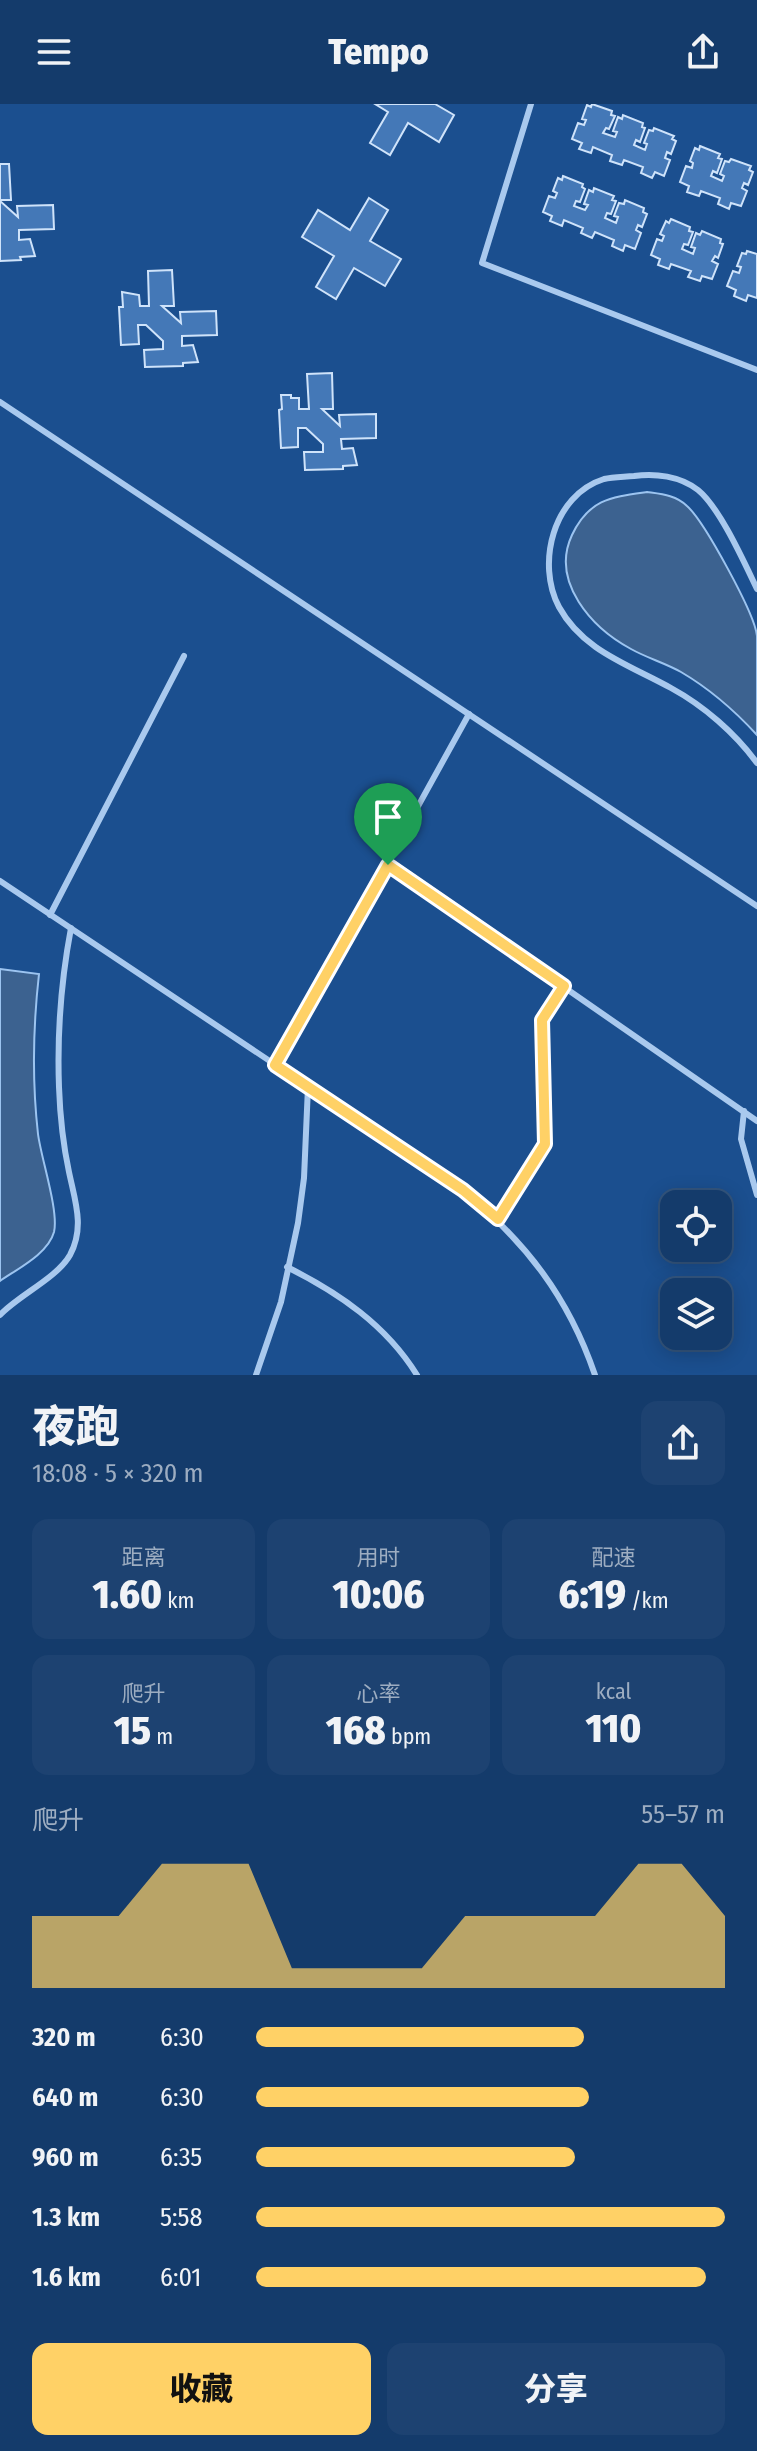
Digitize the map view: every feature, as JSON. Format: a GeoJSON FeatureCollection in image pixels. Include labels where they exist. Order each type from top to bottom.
{"type":"FeatureCollection","features":[{"type":"Feature","properties":{"kind":"lane"},"geometry":{"type":"LineString","coordinates":[[531,104],[482,263],[757,370]]}},
{"type":"Feature","properties":{"kind":"lane"},"geometry":{"type":"LineString","coordinates":[[0,402],[757,906]]}},
{"type":"Feature","properties":{"kind":"lane"},"geometry":{"type":"LineString","coordinates":[[757,589],[715,510],[697,490],[673,477],[647,474],[602,480],[581,493],[564,511],[552,534],[548,559],[550,584],[559,608],[577,631],[623,666],[650,677],[695,703],[735,737],[757,763]]}},
{"type":"Feature","properties":{"kind":"lane"},"geometry":{"type":"LineString","coordinates":[[50,915],[184,656]]}},
{"type":"Feature","properties":{"kind":"lane"},"geometry":{"type":"LineString","coordinates":[[275,1065],[469,714]]}},
{"type":"Feature","properties":{"kind":"lane"},"geometry":{"type":"LineString","coordinates":[[388,865],[757,1121]]}},
{"type":"Feature","properties":{"kind":"lane"},"geometry":{"type":"LineString","coordinates":[[0,881],[463,1190],[498,1219],[556,1289],[577,1329],[595,1375]]}},
{"type":"Feature","properties":{"kind":"lane"},"geometry":{"type":"LineString","coordinates":[[0,1315],[14,1300],[68,1258],[78,1237],[78,1213],[63,1132],[58,1050],[63,969],[71,928]]}},
{"type":"Feature","properties":{"kind":"lane"},"geometry":{"type":"LineString","coordinates":[[498,1219],[545,1144],[542,1020],[564,986]]}},
{"type":"Feature","properties":{"kind":"lane"},"geometry":{"type":"LineString","coordinates":[[256,1375],[271,1335],[298,1223],[304,1178],[308,1087]]}},
{"type":"Feature","properties":{"kind":"lane"},"geometry":{"type":"LineString","coordinates":[[744,1111],[741,1139],[757,1195]]}},
{"type":"Feature","properties":{"kind":"lane"},"geometry":{"type":"LineString","coordinates":[[287,1267],[325,1286],[359,1309],[389,1338],[417,1375]]}},
{"type":"Feature","properties":{"kind":"water"},"geometry":{"type":"Polygon","coordinates":[[[647,492],[678,499],[695,515],[748,609],[757,636],[757,735],[702,686],[675,669],[631,649],[602,629],[589,616],[571,586],[566,570],[567,553],[572,535],[586,514],[612,498],[647,492]]]}},
{"type":"Feature","properties":{"kind":"water"},"geometry":{"type":"Polygon","coordinates":[[[0,969],[39,974],[34,1034],[35,1094],[38,1134],[55,1223],[51,1240],[45,1247],[0,1281],[0,969]]]}},
{"type":"Feature","properties":{"kind":"building"},"geometry":{"type":"Polygon","coordinates":[[[375,104],[435,104],[454,115],[439,142],[408,123],[390,155],[370,143],[388,112],[375,104]]]}},
{"type":"Feature","properties":{"kind":"building"},"geometry":{"type":"Polygon","coordinates":[[[592,104],[612,111],[611,115],[615,116],[609,129],[606,128],[603,133],[615,137],[617,132],[613,131],[618,117],[622,119],[623,115],[643,123],[642,127],[645,128],[640,142],[636,140],[634,145],[645,150],[649,130],[653,131],[654,128],[674,136],[672,139],[676,141],[671,154],[667,152],[665,158],[670,160],[664,176],[655,172],[652,178],[641,173],[643,167],[624,160],[622,165],[610,161],[612,155],[593,147],[591,153],[579,149],[582,143],[572,139],[578,123],[584,125],[586,120],[582,119],[587,105],[591,107],[592,104]]]}},
{"type":"Feature","properties":{"kind":"building"},"geometry":{"type":"Polygon","coordinates":[[[700,146],[720,154],[718,158],[722,159],[717,173],[713,171],[711,176],[722,181],[724,176],[720,174],[725,161],[731,159],[751,166],[749,170],[753,172],[748,185],[744,183],[742,188],[747,191],[741,206],[731,203],[729,209],[718,204],[720,198],[701,191],[699,196],[687,192],[689,186],[680,182],[686,166],[692,168],[690,161],[695,148],[699,150],[700,146]]]}},
{"type":"Feature","properties":{"kind":"building"},"geometry":{"type":"Polygon","coordinates":[[[0,164],[9,164],[11,200],[0,200],[0,164]]]}},
{"type":"Feature","properties":{"kind":"building"},"geometry":{"type":"Polygon","coordinates":[[[563,176],[583,184],[585,189],[580,202],[576,201],[574,206],[585,210],[589,190],[593,192],[594,188],[614,196],[612,200],[616,201],[611,214],[607,213],[605,218],[616,223],[618,217],[614,216],[619,203],[624,204],[625,200],[644,208],[643,212],[647,214],[642,227],[638,225],[636,230],[641,233],[635,249],[625,245],[623,251],[612,246],[614,240],[595,232],[592,238],[581,233],[583,228],[564,220],[562,226],[550,221],[552,216],[543,212],[549,196],[555,198],[557,193],[553,191],[558,178],[562,180],[563,176]]]}},
{"type":"Feature","properties":{"kind":"building"},"geometry":{"type":"Polygon","coordinates":[[[369,198],[388,210],[370,241],[401,259],[385,286],[354,268],[336,299],[316,287],[334,256],[302,237],[318,210],[350,230],[369,198]]]}},
{"type":"Feature","properties":{"kind":"building"},"geometry":{"type":"Polygon","coordinates":[[[0,201],[18,217],[17,206],[53,205],[54,229],[19,230],[19,240],[30,239],[35,256],[0,261],[0,201]]]}},
{"type":"Feature","properties":{"kind":"building"},"geometry":{"type":"Polygon","coordinates":[[[671,219],[690,227],[689,231],[693,232],[688,245],[684,244],[682,249],[693,254],[695,248],[691,247],[696,233],[700,235],[702,231],[721,239],[720,243],[723,244],[718,258],[715,256],[712,261],[718,264],[712,279],[702,276],[700,281],[688,277],[691,271],[671,264],[669,269],[658,265],[660,259],[651,255],[657,239],[662,241],[664,236],[660,234],[666,221],[669,223],[671,219]]]}},
{"type":"Feature","properties":{"kind":"building"},"geometry":{"type":"Polygon","coordinates":[[[747,251],[757,254],[757,298],[748,295],[746,301],[734,296],[736,290],[727,286],[733,271],[739,273],[741,267],[737,266],[742,253],[746,254],[747,251]]]}},
{"type":"Feature","properties":{"kind":"building"},"geometry":{"type":"Polygon","coordinates":[[[172,270],[174,306],[162,306],[181,323],[180,312],[216,311],[217,335],[182,336],[182,346],[193,345],[198,362],[183,363],[183,366],[145,367],[144,350],[163,349],[163,341],[146,325],[138,325],[139,344],[121,345],[119,307],[123,307],[122,292],[139,295],[140,306],[149,306],[148,271],[172,270]]]}},
{"type":"Feature","properties":{"kind":"building"},"geometry":{"type":"Polygon","coordinates":[[[332,373],[333,409],[322,409],[340,426],[339,415],[376,414],[376,438],[341,439],[342,449],[353,448],[357,465],[343,466],[343,469],[305,470],[304,452],[323,452],[323,444],[306,428],[298,428],[298,447],[281,448],[281,395],[299,398],[299,409],[309,409],[307,374],[332,373]]]}},
{"type":"Feature","properties":{"kind":"route"},"geometry":{"type":"LineString","coordinates":[[388,865],[564,986],[542,1020],[545,1144],[498,1219],[463,1190],[275,1065],[388,865]]}}]}
